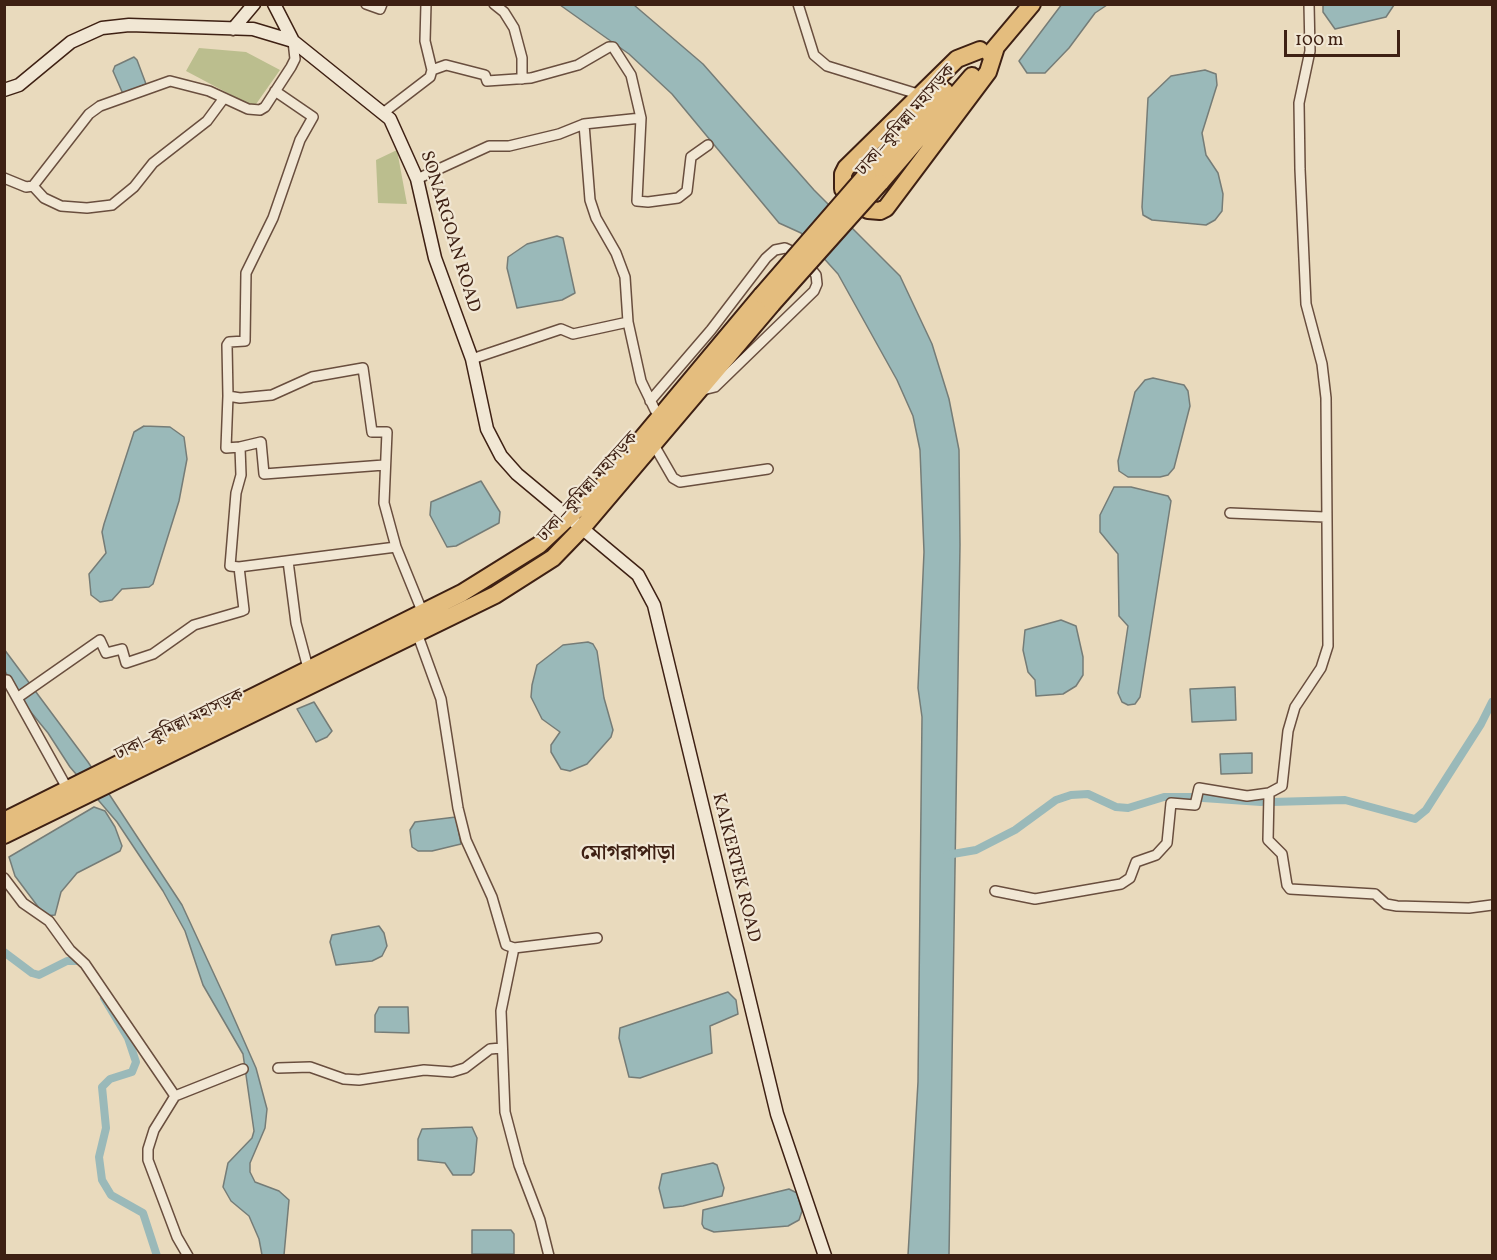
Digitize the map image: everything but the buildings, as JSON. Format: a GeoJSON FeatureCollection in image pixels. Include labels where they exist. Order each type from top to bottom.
{"type":"FeatureCollection","features":[{"type":"Feature","properties":{"kind":"highway","name":"ঢাকা–কুমিল্লা মহাসড়ক"},"geometry":{"type":"LineString","coordinates":[[988,48],[1017,4]]}},
{"type":"Feature","properties":{"kind":"highway","name":"ঢাকা–কুমিল্লা মহাসড়ক"},"geometry":{"type":"LineString","coordinates":[[109,776],[316,665],[462,593],[539,545],[572,520],[654,445],[767,299],[874,178],[937,101],[1032,4]]}},
{"type":"Feature","properties":{"kind":"highway"},"geometry":{"type":"LineString","coordinates":[[988,48],[988,72],[886,208],[875,211],[863,207],[843,189],[842,182],[846,168],[921,95],[957,59],[988,48]]}},
{"type":"Feature","properties":{"kind":"highway","name":"ঢাকা–কুমিল্লা মহাসড়ক"},"geometry":{"type":"LineString","coordinates":[[109,776],[417,633],[517,582],[553,558],[572,520],[720,343],[767,299]]}},
{"type":"Feature","properties":{"kind":"highway"},"geometry":{"type":"LineString","coordinates":[[316,665],[344,645],[494,567],[539,537],[572,520],[653,405],[720,343]]}},
{"type":"Feature","properties":{"kind":"highway"},"geometry":{"type":"LineString","coordinates":[[4,821],[44,800],[109,776]]}},
{"type":"Feature","properties":{"kind":"highway"},"geometry":{"type":"LineString","coordinates":[[4,836],[75,790]]}},
{"type":"Feature","properties":{"kind":"main road"},"geometry":{"type":"LineString","coordinates":[[233,29],[254,4]]}},
{"type":"Feature","properties":{"kind":"main road","name":"SONARGOAN ROAD"},"geometry":{"type":"LineString","coordinates":[[274,4],[293,41]]}},
{"type":"Feature","properties":{"kind":"main road","name":"SONARGOAN ROAD"},"geometry":{"type":"LineString","coordinates":[[4,90],[19,85],[85,33],[102,28],[129,25],[233,29],[267,32],[293,41],[383,113],[398,133],[417,179],[435,258],[472,359],[487,429],[501,456],[517,474],[572,520]]}},
{"type":"Feature","properties":{"kind":"main road","name":"KAIKERTEK ROAD"},"geometry":{"type":"LineString","coordinates":[[572,520],[638,574],[654,605],[777,1113],[825,1256]]}},
{"type":"Feature","properties":{"kind":"street"},"geometry":{"type":"LineString","coordinates":[[366,4],[380,9],[382,4]]}},
{"type":"Feature","properties":{"kind":"street"},"geometry":{"type":"LineString","coordinates":[[383,113],[430,76],[432,70],[425,41],[426,4]]}},
{"type":"Feature","properties":{"kind":"street"},"geometry":{"type":"LineString","coordinates":[[494,4],[504,12],[514,28],[522,58],[522,79]]}},
{"type":"Feature","properties":{"kind":"street"},"geometry":{"type":"LineString","coordinates":[[798,4],[814,55],[827,66],[921,95]]}},
{"type":"Feature","properties":{"kind":"street"},"geometry":{"type":"LineString","coordinates":[[995,891],[1035,899],[1121,884],[1130,878],[1136,862],[1156,855],[1167,843],[1171,803],[1195,805],[1198,788],[1247,796],[1269,793],[1282,786],[1288,731],[1295,706],[1321,668],[1328,646],[1325,517],[1326,398],[1322,364],[1306,304],[1300,169],[1299,103],[1310,51],[1309,4]]}},
{"type":"Feature","properties":{"kind":"street"},"geometry":{"type":"LineString","coordinates":[[4,178],[26,187],[33,186],[89,114],[100,106],[171,81],[189,84],[248,110],[265,108],[295,59],[293,41]]}},
{"type":"Feature","properties":{"kind":"street"},"geometry":{"type":"LineString","coordinates":[[432,70],[452,66],[485,75],[487,81],[522,79],[578,64],[613,47],[631,75],[641,118],[637,183],[637,201],[640,203],[678,198],[687,191],[690,156],[708,145]]}},
{"type":"Feature","properties":{"kind":"street"},"geometry":{"type":"LineString","coordinates":[[275,91],[313,117],[300,140],[273,218],[246,273],[245,341],[230,342],[227,345],[226,448],[261,442],[264,474],[384,465]]}},
{"type":"Feature","properties":{"kind":"street"},"geometry":{"type":"LineString","coordinates":[[33,186],[44,198],[61,206],[87,208],[112,205],[134,187],[153,163],[207,121],[224,99]]}},
{"type":"Feature","properties":{"kind":"street"},"geometry":{"type":"LineString","coordinates":[[417,179],[489,146],[509,146],[560,134],[584,124],[641,118]]}},
{"type":"Feature","properties":{"kind":"street"},"geometry":{"type":"LineString","coordinates":[[584,124],[590,200],[596,218],[616,253],[625,277],[628,322],[641,381],[653,405],[765,258],[775,250],[785,248],[800,255],[816,275],[817,284],[814,291],[715,387],[698,391]]}},
{"type":"Feature","properties":{"kind":"street"},"geometry":{"type":"LineString","coordinates":[[472,359],[561,329],[573,334],[628,322]]}},
{"type":"Feature","properties":{"kind":"street"},"geometry":{"type":"LineString","coordinates":[[228,396],[234,398],[272,395],[312,377],[363,368],[372,432],[387,432],[384,503],[396,547],[420,606]]}},
{"type":"Feature","properties":{"kind":"street"},"geometry":{"type":"LineString","coordinates":[[654,445],[673,478],[680,482],[768,470]]}},
{"type":"Feature","properties":{"kind":"street"},"geometry":{"type":"LineString","coordinates":[[240,447],[241,481],[236,493],[230,566],[240,567],[396,547]]}},
{"type":"Feature","properties":{"kind":"street"},"geometry":{"type":"LineString","coordinates":[[1230,513],[1325,517]]}},
{"type":"Feature","properties":{"kind":"street"},"geometry":{"type":"LineString","coordinates":[[288,561],[296,622],[316,665]]}},
{"type":"Feature","properties":{"kind":"street"},"geometry":{"type":"LineString","coordinates":[[17,698],[100,640],[106,653],[122,649],[126,663],[153,654],[194,625],[244,610],[240,567]]}},
{"type":"Feature","properties":{"kind":"street"},"geometry":{"type":"LineString","coordinates":[[417,633],[441,699],[454,787],[466,840],[492,897],[506,945],[514,948],[597,938]]}},
{"type":"Feature","properties":{"kind":"street"},"geometry":{"type":"LineString","coordinates":[[4,680],[7,680],[75,790]]}},
{"type":"Feature","properties":{"kind":"street"},"geometry":{"type":"LineString","coordinates":[[1269,793],[1268,840],[1282,854],[1287,885],[1290,889],[1375,894],[1386,903],[1397,906],[1469,908],[1492,905]]}},
{"type":"Feature","properties":{"kind":"street"},"geometry":{"type":"LineString","coordinates":[[4,878],[23,903],[49,921],[70,950],[86,964],[175,1096]]}},
{"type":"Feature","properties":{"kind":"street"},"geometry":{"type":"LineString","coordinates":[[514,948],[501,1011],[505,1112],[519,1165],[540,1220],[549,1256]]}},
{"type":"Feature","properties":{"kind":"street"},"geometry":{"type":"LineString","coordinates":[[278,1068],[310,1067],[344,1079],[359,1080],[424,1070],[452,1072],[465,1068],[490,1049],[501,1048]]}},
{"type":"Feature","properties":{"kind":"street"},"geometry":{"type":"LineString","coordinates":[[188,1256],[177,1237],[148,1160],[148,1149],[154,1130],[175,1096],[243,1069]]}},
{"type":"Feature","properties":{"kind":"green space"},"geometry":{"type":"Polygon","coordinates":[[[199,48],[246,52],[280,70],[254,107],[186,71],[199,48]]]}},
{"type":"Feature","properties":{"kind":"green space"},"geometry":{"type":"Polygon","coordinates":[[[397,150],[407,204],[378,203],[376,160],[397,150]]]}},
{"type":"Feature","properties":{"kind":"water"},"geometry":{"type":"Polygon","coordinates":[[[1062,4],[1107,5],[1095,13],[1069,48],[1045,73],[1027,73],[1019,61],[1062,4]]]}},
{"type":"Feature","properties":{"kind":"water"},"geometry":{"type":"Polygon","coordinates":[[[1323,4],[1394,5],[1386,17],[1335,29],[1323,12],[1323,4]]]}},
{"type":"Feature","properties":{"kind":"water"},"geometry":{"type":"Polygon","coordinates":[[[560,5],[634,5],[703,64],[814,190],[900,276],[932,344],[949,399],[959,450],[960,545],[949,1255],[908,1255],[918,1082],[922,717],[918,688],[924,552],[920,450],[913,416],[897,380],[838,274],[801,233],[779,223],[672,94],[629,54],[560,5]]]}},
{"type":"Feature","properties":{"kind":"water"},"geometry":{"type":"Polygon","coordinates":[[[134,57],[146,84],[123,94],[113,71],[115,66],[134,57]]]}},
{"type":"Feature","properties":{"kind":"water"},"geometry":{"type":"Polygon","coordinates":[[[1205,70],[1216,74],[1217,85],[1202,133],[1206,155],[1218,173],[1223,194],[1222,211],[1215,220],[1206,225],[1152,220],[1143,215],[1142,207],[1148,98],[1171,76],[1205,70]]]}},
{"type":"Feature","properties":{"kind":"water"},"geometry":{"type":"Polygon","coordinates":[[[557,236],[563,238],[575,293],[562,300],[517,308],[507,268],[508,257],[527,244],[557,236]]]}},
{"type":"Feature","properties":{"kind":"water"},"geometry":{"type":"Polygon","coordinates":[[[1153,378],[1184,385],[1188,391],[1190,406],[1174,468],[1168,475],[1128,477],[1119,471],[1118,461],[1135,392],[1145,380],[1153,378]]]}},
{"type":"Feature","properties":{"kind":"water"},"geometry":{"type":"Polygon","coordinates":[[[144,426],[170,427],[184,437],[187,459],[179,501],[153,584],[149,587],[122,589],[112,600],[100,602],[91,595],[89,574],[106,553],[102,532],[104,524],[134,432],[144,426]]]}},
{"type":"Feature","properties":{"kind":"water"},"geometry":{"type":"Polygon","coordinates":[[[481,481],[500,512],[499,523],[456,546],[447,547],[430,515],[431,502],[481,481]]]}},
{"type":"Feature","properties":{"kind":"water"},"geometry":{"type":"Polygon","coordinates":[[[1114,487],[1131,487],[1168,496],[1171,501],[1140,697],[1135,704],[1128,705],[1122,702],[1118,693],[1128,626],[1119,616],[1118,554],[1100,532],[1100,515],[1114,487]]]}},
{"type":"Feature","properties":{"kind":"water"},"geometry":{"type":"Polygon","coordinates":[[[1061,620],[1076,626],[1083,657],[1083,675],[1076,686],[1063,694],[1036,696],[1035,680],[1028,672],[1023,650],[1025,630],[1061,620]]]}},
{"type":"Feature","properties":{"kind":"water"},"geometry":{"type":"Polygon","coordinates":[[[588,642],[593,644],[597,651],[604,698],[613,730],[611,737],[587,764],[570,771],[561,769],[551,752],[551,745],[560,732],[542,719],[531,697],[532,685],[537,665],[563,645],[588,642]]]}},
{"type":"Feature","properties":{"kind":"water"},"geometry":{"type":"Polygon","coordinates":[[[4,649],[88,762],[182,905],[226,1000],[256,1068],[267,1109],[265,1128],[250,1163],[250,1172],[255,1182],[279,1191],[289,1200],[284,1255],[262,1255],[259,1239],[249,1216],[231,1201],[223,1187],[228,1163],[252,1138],[254,1131],[243,1054],[203,985],[185,931],[163,891],[117,822],[70,767],[48,733],[21,700],[5,671],[4,649]]]}},
{"type":"Feature","properties":{"kind":"water"},"geometry":{"type":"Polygon","coordinates":[[[1235,687],[1236,720],[1192,722],[1190,689],[1235,687]]]}},
{"type":"Feature","properties":{"kind":"water"},"geometry":{"type":"Polygon","coordinates":[[[314,702],[332,731],[327,737],[316,742],[297,709],[314,702]]]}},
{"type":"Feature","properties":{"kind":"water"},"geometry":{"type":"Polygon","coordinates":[[[1252,753],[1252,773],[1221,774],[1220,754],[1252,753]]]}},
{"type":"Feature","properties":{"kind":"water"},"geometry":{"type":"Polygon","coordinates":[[[94,807],[105,811],[115,827],[122,846],[120,851],[77,873],[61,892],[55,915],[45,916],[15,876],[9,857],[94,807]]]}},
{"type":"Feature","properties":{"kind":"water"},"geometry":{"type":"Polygon","coordinates":[[[456,817],[461,844],[432,851],[418,851],[412,847],[410,830],[415,822],[456,817]]]}},
{"type":"Feature","properties":{"kind":"water"},"geometry":{"type":"Polygon","coordinates":[[[379,926],[384,933],[387,946],[382,956],[372,961],[336,965],[330,942],[332,935],[379,926]]]}},
{"type":"Feature","properties":{"kind":"water"},"geometry":{"type":"Polygon","coordinates":[[[728,992],[736,1000],[738,1014],[710,1026],[712,1053],[640,1078],[629,1077],[619,1038],[620,1028],[728,992]]]}},
{"type":"Feature","properties":{"kind":"water"},"geometry":{"type":"Polygon","coordinates":[[[379,1007],[408,1007],[409,1033],[375,1032],[375,1015],[379,1007]]]}},
{"type":"Feature","properties":{"kind":"water"},"geometry":{"type":"Polygon","coordinates":[[[472,1127],[477,1138],[474,1172],[471,1175],[453,1175],[445,1163],[418,1160],[418,1139],[422,1129],[472,1127]]]}},
{"type":"Feature","properties":{"kind":"water"},"geometry":{"type":"Polygon","coordinates":[[[713,1163],[717,1165],[724,1188],[722,1196],[683,1206],[664,1208],[659,1188],[662,1174],[713,1163]]]}},
{"type":"Feature","properties":{"kind":"water"},"geometry":{"type":"Polygon","coordinates":[[[789,1189],[797,1193],[802,1211],[799,1220],[788,1226],[714,1232],[704,1228],[702,1224],[703,1210],[789,1189]]]}},
{"type":"Feature","properties":{"kind":"water"},"geometry":{"type":"Polygon","coordinates":[[[472,1230],[511,1230],[514,1234],[514,1254],[472,1254],[472,1230]]]}},
{"type":"Feature","properties":{"kind":"waterway"},"geometry":{"type":"LineString","coordinates":[[1271,802],[1345,800],[1415,819],[1426,810],[1481,724],[1492,702]]}},
{"type":"Feature","properties":{"kind":"waterway"},"geometry":{"type":"LineString","coordinates":[[947,855],[976,850],[1015,830],[1056,800],[1071,795],[1088,794],[1116,807],[1128,808],[1164,797],[1194,797]]}},
{"type":"Feature","properties":{"kind":"waterway"},"geometry":{"type":"LineString","coordinates":[[1203,798],[1261,802]]}},
{"type":"Feature","properties":{"kind":"waterway"},"geometry":{"type":"LineString","coordinates":[[4,952],[32,973],[39,975],[67,961],[79,961],[84,964]]}},
{"type":"Feature","properties":{"kind":"waterway"},"geometry":{"type":"LineString","coordinates":[[104,998],[128,1038],[136,1062],[132,1072],[110,1079],[102,1087],[106,1128],[99,1157],[102,1180],[111,1195],[143,1213],[157,1256]]}},
{"type":"Feature","properties":{"kind":"district","name":"মোগরাপাড়া"},"geometry":{"type":"Point","coordinates":[628,855]}}]}
